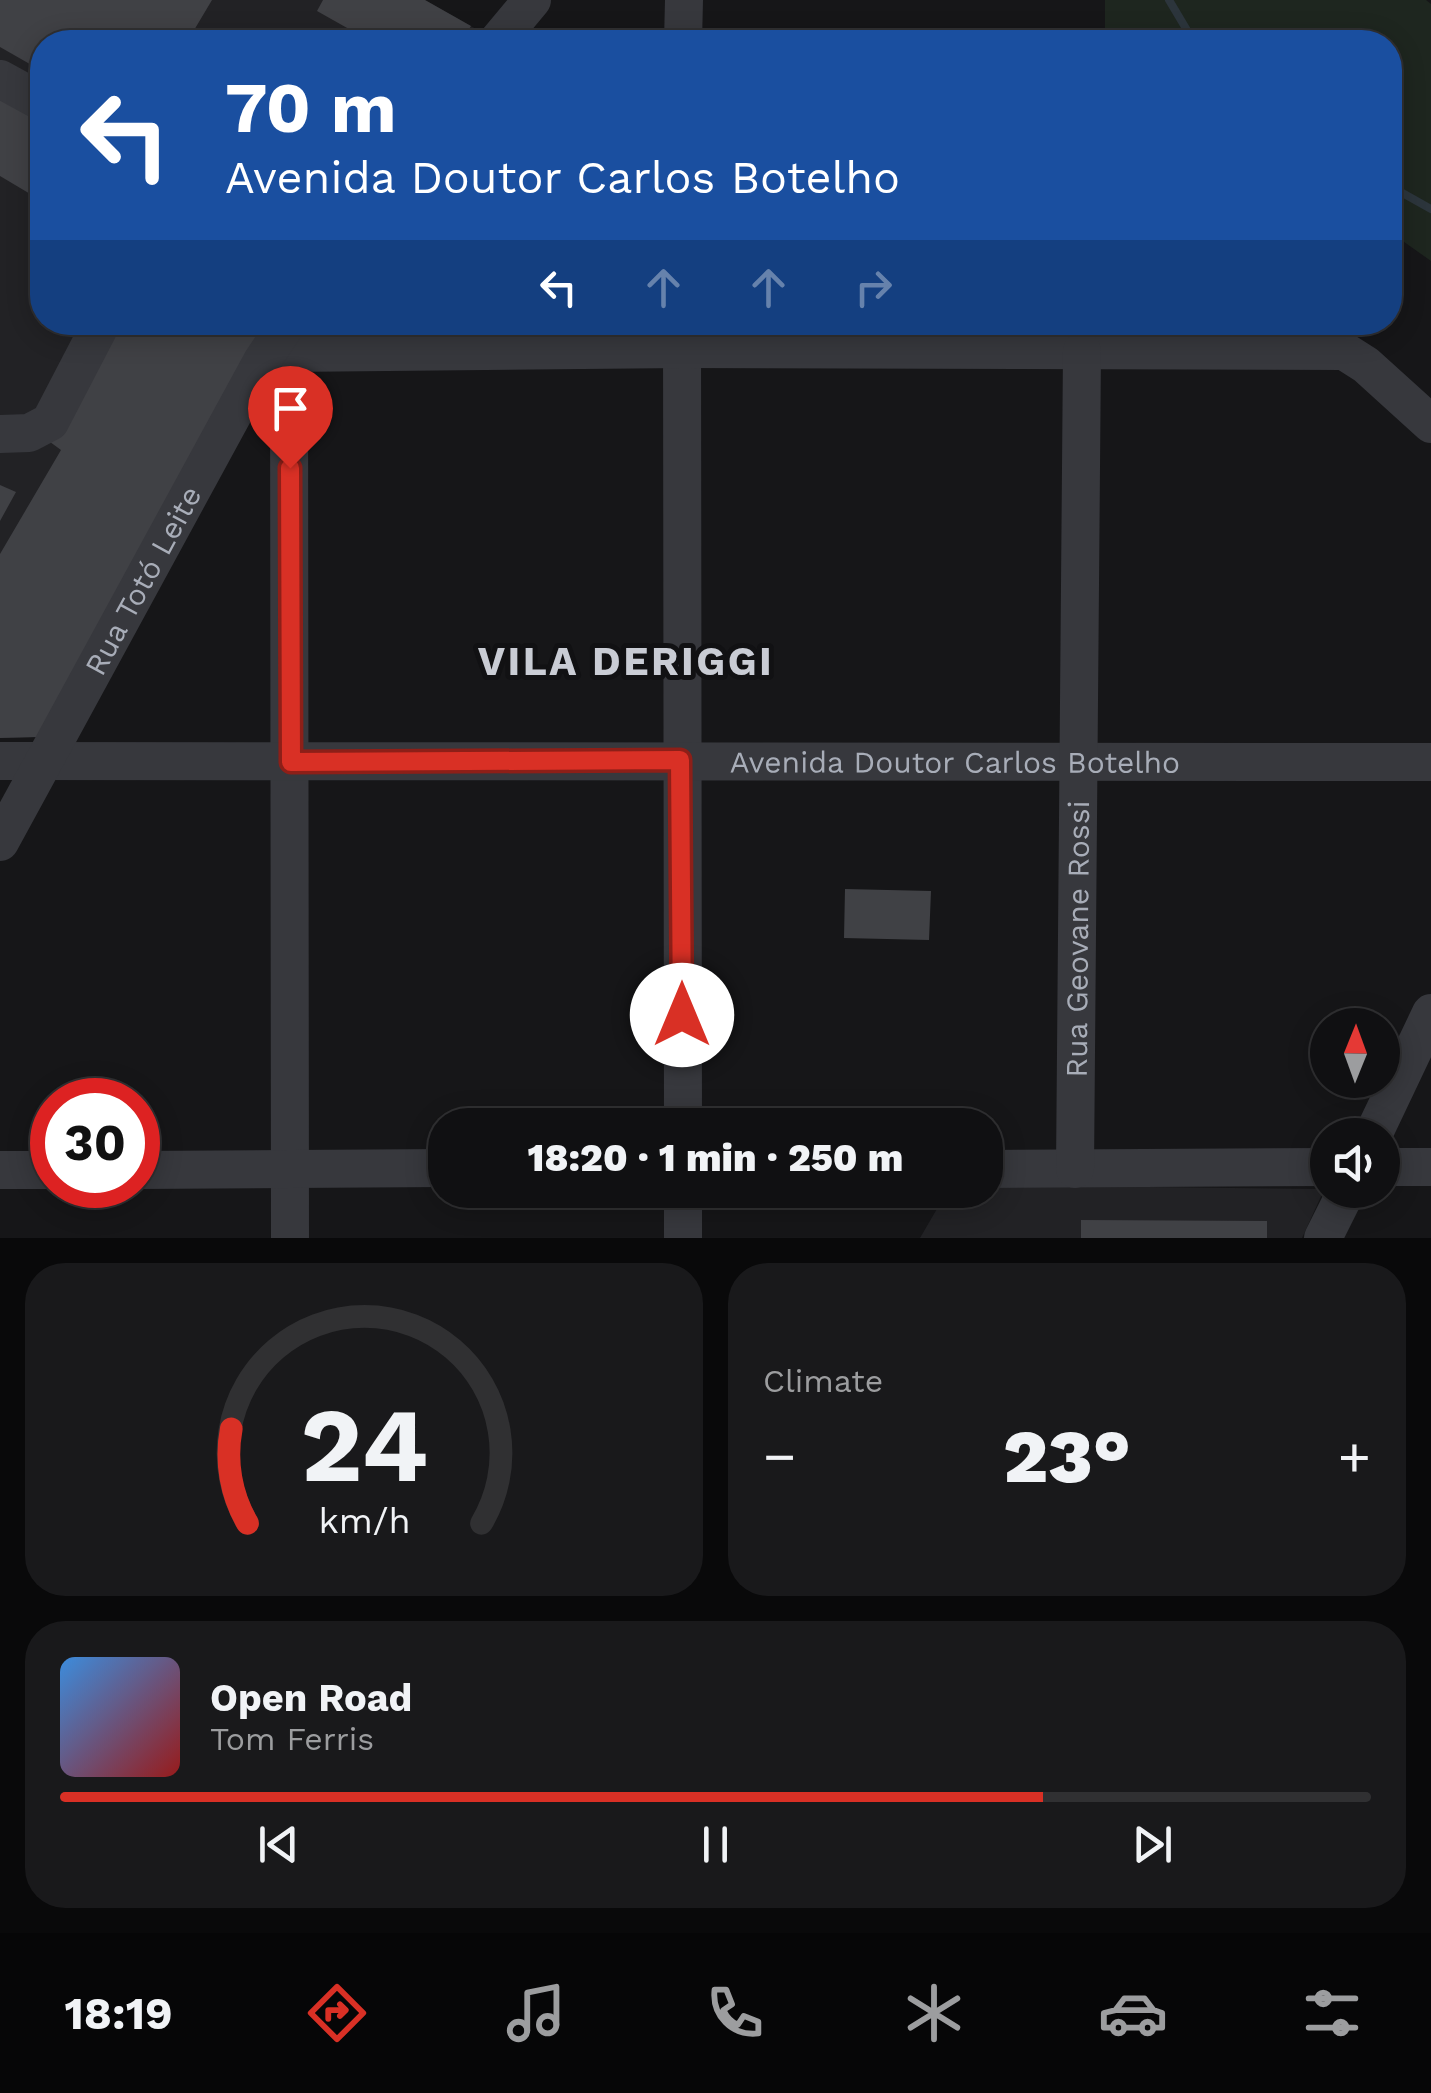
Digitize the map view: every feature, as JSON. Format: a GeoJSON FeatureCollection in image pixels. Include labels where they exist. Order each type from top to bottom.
{"type":"FeatureCollection","features":[{"type":"Feature","properties":{"kind":"street"},"geometry":{"type":"LineString","coordinates":[[507,30],[532,0]]}},
{"type":"Feature","properties":{"kind":"street"},"geometry":{"type":"LineString","coordinates":[[683,30],[684,0]]}},
{"type":"Feature","properties":{"kind":"street"},"geometry":{"type":"LineString","coordinates":[[0,78],[30,95]]}},
{"type":"Feature","properties":{"kind":"street"},"geometry":{"type":"LineString","coordinates":[[0,434],[30,433],[50,422],[95,335]]}},
{"type":"Feature","properties":{"kind":"street","name":"Rua Totó Leite"},"geometry":{"type":"LineString","coordinates":[[0,842],[262,361],[286,335]]}},
{"type":"Feature","properties":{"kind":"street"},"geometry":{"type":"LineString","coordinates":[[287,335],[290,1238]]}},
{"type":"Feature","properties":{"kind":"street"},"geometry":{"type":"LineString","coordinates":[[484,335],[682,336],[1082,351],[1344,351],[1366,365],[1431,424]]}},
{"type":"Feature","properties":{"kind":"street"},"geometry":{"type":"LineString","coordinates":[[682,336],[683,1108]]}},
{"type":"Feature","properties":{"kind":"street","name":"Rua Geovane Rossi"},"geometry":{"type":"LineString","coordinates":[[1075,1169],[1082,351]]}},
{"type":"Feature","properties":{"kind":"street","name":"Avenida Doutor Carlos Botelho"},"geometry":{"type":"LineString","coordinates":[[0,761],[1431,762]]}},
{"type":"Feature","properties":{"kind":"street"},"geometry":{"type":"LineString","coordinates":[[1381,1118],[1431,1012]]}},
{"type":"Feature","properties":{"kind":"street"},"geometry":{"type":"LineString","coordinates":[[1003,1169],[1310,1167]]}},
{"type":"Feature","properties":{"kind":"street"},"geometry":{"type":"LineString","coordinates":[[1400,1167],[1431,1167]]}},
{"type":"Feature","properties":{"kind":"street"},"geometry":{"type":"LineString","coordinates":[[160,1170],[428,1168]]}},
{"type":"Feature","properties":{"kind":"street"},"geometry":{"type":"LineString","coordinates":[[0,1170],[30,1170]]}},
{"type":"Feature","properties":{"kind":"street"},"geometry":{"type":"LineString","coordinates":[[683,1238],[684,1208]]}},
{"type":"Feature","properties":{"kind":"street"},"geometry":{"type":"LineString","coordinates":[[1324,1238],[1338,1208]]}},
{"type":"Feature","properties":{"kind":"shaded area"},"geometry":{"type":"Polygon","coordinates":[[[0,0],[425,0],[478,30],[30,30],[30,335],[266,335],[39,737],[0,738],[0,0]]]}},
{"type":"Feature","properties":{"kind":"shaded area"},"geometry":{"type":"Polygon","coordinates":[[[1105,0],[1426,0],[1431,4],[1431,261],[1402,240],[1402,30],[1105,30],[1105,0]]]}},
{"type":"Feature","properties":{"kind":"shaded area"},"geometry":{"type":"Polygon","coordinates":[[[1003,1185],[1310,1189],[1310,1208],[1316,1208],[1302,1238],[920,1238],[938,1208],[1003,1208],[1003,1185]]]}},
{"type":"Feature","properties":{"kind":"building"},"geometry":{"type":"Polygon","coordinates":[[[0,0],[212,0],[194,30],[30,30],[30,64],[0,47],[0,0]]]}},
{"type":"Feature","properties":{"kind":"building"},"geometry":{"type":"Polygon","coordinates":[[[323,0],[425,0],[471,26],[468,30],[351,30],[317,11],[323,0]]]}},
{"type":"Feature","properties":{"kind":"building"},"geometry":{"type":"Polygon","coordinates":[[[0,98],[30,116],[30,194],[0,176],[0,98]]]}},
{"type":"Feature","properties":{"kind":"building"},"geometry":{"type":"Polygon","coordinates":[[[107,335],[269,335],[39,737],[0,738],[0,554],[61,450],[46,439],[107,335]]]}},
{"type":"Feature","properties":{"kind":"building"},"geometry":{"type":"Polygon","coordinates":[[[0,485],[16,492],[0,521],[0,485]]]}},
{"type":"Feature","properties":{"kind":"building"},"geometry":{"type":"Polygon","coordinates":[[[845,889],[931,891],[929,940],[844,938],[845,889]]]}},
{"type":"Feature","properties":{"kind":"building"},"geometry":{"type":"Polygon","coordinates":[[[1081,1220],[1267,1221],[1267,1238],[1081,1238],[1081,1220]]]}},
{"type":"Feature","properties":{"kind":"waterway"},"geometry":{"type":"LineString","coordinates":[[1169,0],[1187,30]]}},
{"type":"Feature","properties":{"kind":"waterway"},"geometry":{"type":"LineString","coordinates":[[1402,193],[1431,209]]}},
{"type":"Feature","properties":{"kind":"district","name":"VILA DERIGGI"},"geometry":{"type":"Point","coordinates":[626,661]}},
{"type":"Feature","properties":{"kind":"route"},"geometry":{"type":"LineString","coordinates":[[290,468],[291,762],[680,760],[682,1015]]}}]}
